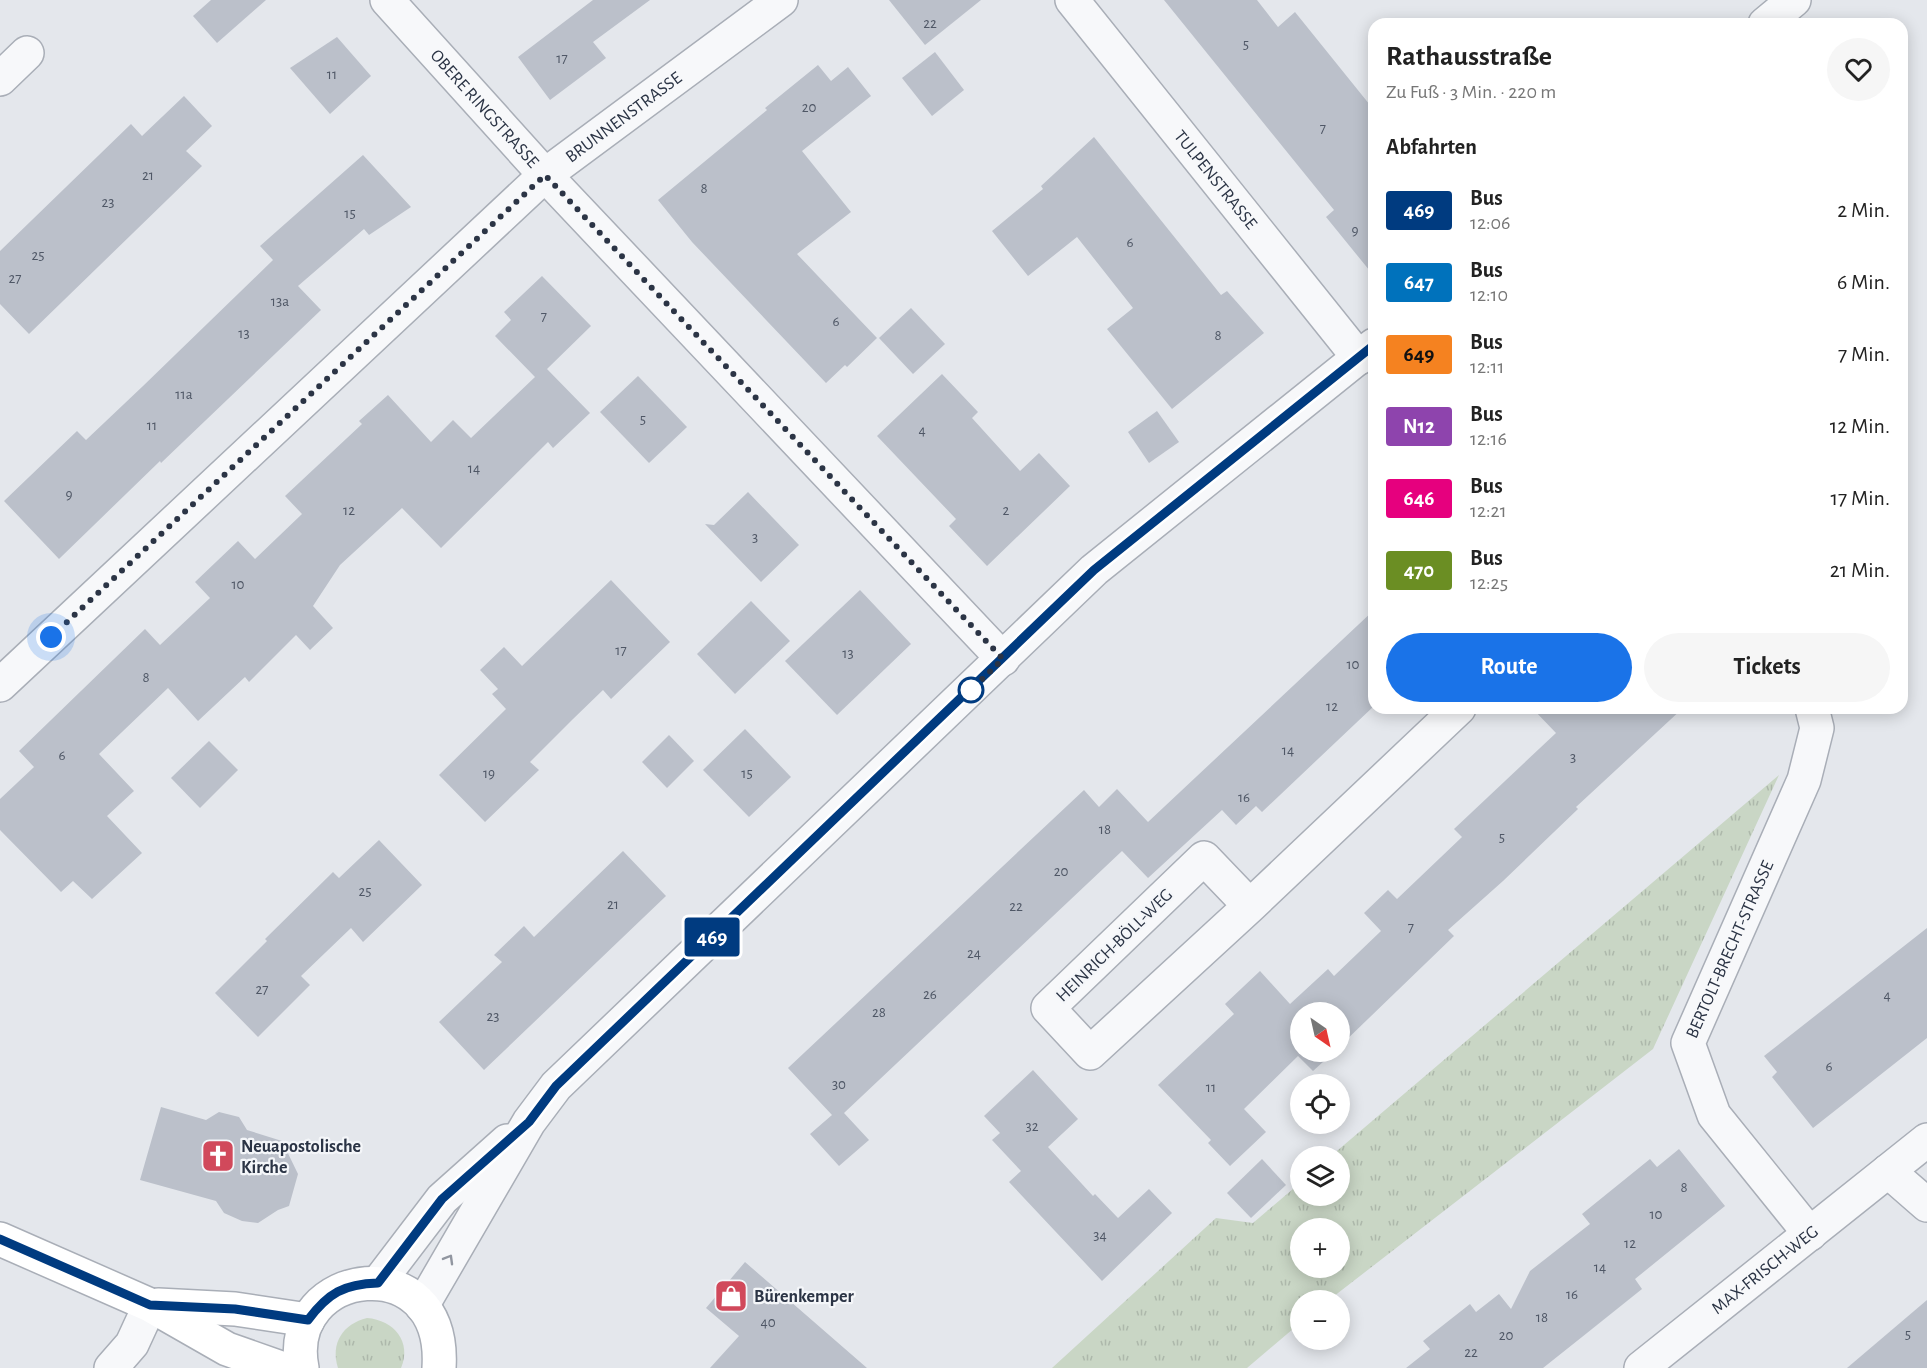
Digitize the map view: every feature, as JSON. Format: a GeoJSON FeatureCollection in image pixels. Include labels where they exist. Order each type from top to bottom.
{"type":"FeatureCollection","features":[{"type":"Feature","properties":{"kind":"main road"},"geometry":{"type":"LineString","coordinates":[[0,1239],[150,1305],[227,1349],[281,1368]]}},
{"type":"Feature","properties":{"kind":"main road"},"geometry":{"type":"LineString","coordinates":[[302,1368],[300,1357],[302,1338],[308,1320],[320,1303],[338,1291],[357,1284],[378,1283],[394,1287],[410,1295],[422,1306],[434,1324],[440,1346],[439,1368]]}},
{"type":"Feature","properties":{"kind":"main road"},"geometry":{"type":"LineString","coordinates":[[150,1305],[235,1309],[308,1320]]}},
{"type":"Feature","properties":{"kind":"street","name":"OBERE RINGSTRASSE"},"geometry":{"type":"LineString","coordinates":[[387,0],[545,175],[1003,659]]}},
{"type":"Feature","properties":{"kind":"street","name":"BRUNNENSTRASSE"},"geometry":{"type":"LineString","coordinates":[[0,685],[545,175],[781,0]]}},
{"type":"Feature","properties":{"kind":"street","name":"TULPENSTRASSE"},"geometry":{"type":"LineString","coordinates":[[1072,0],[1366,352]]}},
{"type":"Feature","properties":{"kind":"street"},"geometry":{"type":"LineString","coordinates":[[1772,18],[1794,0]]}},
{"type":"Feature","properties":{"kind":"street"},"geometry":{"type":"LineString","coordinates":[[0,79],[27,53]]}},
{"type":"Feature","properties":{"kind":"street"},"geometry":{"type":"LineString","coordinates":[[422,1306],[529,1122],[556,1086],[1094,570],[1366,352]]}},
{"type":"Feature","properties":{"kind":"street","name":"HEINRICH-BÖLL-WEG"},"geometry":{"type":"LineString","coordinates":[[1250,906],[1204,858],[1048,1008],[1090,1053],[1250,906],[1453,714]]}},
{"type":"Feature","properties":{"kind":"street","name":"BERTOLT-BRECHT-STRASSE"},"geometry":{"type":"LineString","coordinates":[[1810,1234],[1714,1115],[1688,1043],[1804,780],[1817,728],[1814,714]]}},
{"type":"Feature","properties":{"kind":"street"},"geometry":{"type":"LineString","coordinates":[[378,1283],[442,1199],[529,1122]]}},
{"type":"Feature","properties":{"kind":"street","name":"MAX-FRISCH-WEG"},"geometry":{"type":"LineString","coordinates":[[1641,1368],[1927,1140]]}},
{"type":"Feature","properties":{"kind":"street"},"geometry":{"type":"LineString","coordinates":[[1888,1171],[1927,1205]]}},
{"type":"Feature","properties":{"kind":"street"},"geometry":{"type":"LineString","coordinates":[[111,1368],[132,1344],[150,1305]]}},
{"type":"Feature","properties":{"kind":"green space"},"geometry":{"type":"Polygon","coordinates":[[[1779,775],[1653,1049],[1342,1290],[1290,1290],[1290,1331],[1247,1368],[1052,1368],[1216,1218],[1253,1223],[1290,1192],[1290,1206],[1350,1206],[1350,1146],[1343,1146],[1779,775]]]}},
{"type":"Feature","properties":{"kind":"green space"},"geometry":{"type":"Polygon","coordinates":[[[367,1318],[385,1323],[398,1334],[404,1350],[401,1368],[338,1368],[336,1350],[341,1336],[351,1325],[367,1318]]]}},
{"type":"Feature","properties":{"kind":"building"},"geometry":{"type":"Polygon","coordinates":[[[211,0],[266,0],[217,43],[193,16],[211,0]]]}},
{"type":"Feature","properties":{"kind":"building"},"geometry":{"type":"Polygon","coordinates":[[[593,0],[650,0],[593,42],[606,58],[550,100],[518,57],[593,0]]]}},
{"type":"Feature","properties":{"kind":"building"},"geometry":{"type":"Polygon","coordinates":[[[889,0],[981,0],[925,45],[889,0]]]}},
{"type":"Feature","properties":{"kind":"building"},"geometry":{"type":"Polygon","coordinates":[[[1164,0],[1257,0],[1278,27],[1295,12],[1368,103],[1368,269],[1326,217],[1334,210],[1164,0]]]}},
{"type":"Feature","properties":{"kind":"building"},"geometry":{"type":"Polygon","coordinates":[[[337,37],[371,76],[330,114],[290,68],[337,37]]]}},
{"type":"Feature","properties":{"kind":"building"},"geometry":{"type":"Polygon","coordinates":[[[935,52],[964,90],[932,116],[902,78],[935,52]]]}},
{"type":"Feature","properties":{"kind":"building"},"geometry":{"type":"Polygon","coordinates":[[[818,65],[831,81],[848,67],[871,96],[802,151],[851,212],[797,254],[877,338],[847,367],[845,365],[826,383],[692,242],[658,200],[818,65]]]}},
{"type":"Feature","properties":{"kind":"building"},"geometry":{"type":"Polygon","coordinates":[[[184,96],[212,126],[186,151],[202,166],[29,334],[0,304],[0,251],[131,124],[142,136],[184,96]]]}},
{"type":"Feature","properties":{"kind":"building"},"geometry":{"type":"Polygon","coordinates":[[[1094,137],[1221,295],[1227,291],[1264,333],[1172,409],[1107,329],[1133,308],[1077,237],[1028,276],[992,231],[1043,189],[1041,186],[1094,137]]]}},
{"type":"Feature","properties":{"kind":"building"},"geometry":{"type":"Polygon","coordinates":[[[363,155],[411,207],[369,235],[364,229],[298,286],[321,310],[59,559],[4,501],[77,431],[86,440],[143,386],[273,260],[260,246],[363,155]]]}},
{"type":"Feature","properties":{"kind":"building"},"geometry":{"type":"Polygon","coordinates":[[[542,276],[591,326],[547,369],[590,413],[553,448],[548,442],[441,548],[402,508],[340,565],[313,606],[333,628],[310,650],[296,635],[249,682],[245,677],[198,721],[168,688],[99,754],[134,791],[107,816],[142,853],[92,899],[73,881],[61,892],[0,830],[0,799],[34,767],[19,751],[145,629],[160,645],[210,598],[195,582],[238,541],[255,559],[302,514],[285,496],[362,424],[359,421],[388,395],[431,442],[453,420],[471,438],[535,377],[495,336],[511,320],[504,312],[542,276]]]}},
{"type":"Feature","properties":{"kind":"building"},"geometry":{"type":"Polygon","coordinates":[[[911,308],[945,344],[913,374],[879,338],[911,308]]]}},
{"type":"Feature","properties":{"kind":"building"},"geometry":{"type":"Polygon","coordinates":[[[942,374],[978,412],[972,418],[1020,471],[1039,453],[1070,486],[987,566],[949,526],[956,519],[877,436],[942,374]]]}},
{"type":"Feature","properties":{"kind":"building"},"geometry":{"type":"Polygon","coordinates":[[[638,376],[687,427],[649,463],[600,412],[638,376]]]}},
{"type":"Feature","properties":{"kind":"building"},"geometry":{"type":"Polygon","coordinates":[[[1157,411],[1179,442],[1149,463],[1128,432],[1157,411]]]}},
{"type":"Feature","properties":{"kind":"building"},"geometry":{"type":"Polygon","coordinates":[[[748,492],[799,545],[761,582],[705,524],[714,525],[748,492]]]}},
{"type":"Feature","properties":{"kind":"building"},"geometry":{"type":"Polygon","coordinates":[[[611,580],[670,642],[611,699],[603,690],[573,719],[530,762],[539,770],[485,822],[439,775],[506,709],[492,694],[498,689],[480,670],[504,647],[522,666],[611,580]]]}},
{"type":"Feature","properties":{"kind":"building"},"geometry":{"type":"Polygon","coordinates":[[[860,590],[911,644],[837,715],[785,661],[860,590]]]}},
{"type":"Feature","properties":{"kind":"building"},"geometry":{"type":"Polygon","coordinates":[[[751,601],[790,641],[735,694],[697,654],[751,601]]]}},
{"type":"Feature","properties":{"kind":"building"},"geometry":{"type":"Polygon","coordinates":[[[1368,616],[1368,712],[1262,812],[1256,806],[1236,825],[1222,810],[1148,878],[1122,851],[844,1113],[869,1140],[839,1166],[810,1134],[832,1115],[788,1068],[1084,790],[1099,807],[1117,789],[1148,822],[1368,616]]]}},
{"type":"Feature","properties":{"kind":"building"},"geometry":{"type":"Polygon","coordinates":[[[1538,714],[1677,714],[1576,807],[1578,809],[1503,881],[1448,930],[1454,936],[1350,1036],[1350,1002],[1292,1002],[1328,969],[1334,976],[1381,931],[1364,913],[1388,890],[1397,899],[1462,837],[1454,829],[1556,733],[1538,714]]]}},
{"type":"Feature","properties":{"kind":"building"},"geometry":{"type":"Polygon","coordinates":[[[745,729],[791,777],[749,817],[703,770],[745,729]]]}},
{"type":"Feature","properties":{"kind":"building"},"geometry":{"type":"Polygon","coordinates":[[[669,735],[694,761],[667,788],[642,762],[669,735]]]}},
{"type":"Feature","properties":{"kind":"building"},"geometry":{"type":"Polygon","coordinates":[[[209,741],[238,770],[200,808],[171,778],[209,741]]]}},
{"type":"Feature","properties":{"kind":"building"},"geometry":{"type":"Polygon","coordinates":[[[379,840],[422,885],[363,942],[351,928],[301,976],[310,985],[258,1037],[215,993],[267,941],[265,939],[333,872],[339,878],[379,840]]]}},
{"type":"Feature","properties":{"kind":"building"},"geometry":{"type":"Polygon","coordinates":[[[623,851],[666,896],[484,1070],[439,1022],[502,962],[494,955],[524,926],[534,937],[623,851]]]}},
{"type":"Feature","properties":{"kind":"building"},"geometry":{"type":"Polygon","coordinates":[[[1927,928],[1927,1038],[1813,1128],[1772,1077],[1777,1072],[1764,1056],[1927,928]]]}},
{"type":"Feature","properties":{"kind":"building"},"geometry":{"type":"Polygon","coordinates":[[[1260,971],[1290,1004],[1290,1062],[1292,1062],[1244,1109],[1266,1132],[1230,1166],[1208,1143],[1211,1140],[1158,1085],[1234,1014],[1225,1004],[1260,971]]]}},
{"type":"Feature","properties":{"kind":"building"},"geometry":{"type":"Polygon","coordinates":[[[1304,1062],[1323,1062],[1313,1071],[1304,1062]]]}},
{"type":"Feature","properties":{"kind":"building"},"geometry":{"type":"Polygon","coordinates":[[[1033,1070],[1078,1119],[1048,1147],[1093,1196],[1095,1194],[1118,1218],[1149,1189],[1172,1213],[1102,1281],[1009,1182],[1021,1171],[992,1140],[1000,1133],[984,1116],[1033,1070]]]}},
{"type":"Feature","properties":{"kind":"building","name":"Neuapostolische Kirche"},"geometry":{"type":"Polygon","coordinates":[[[161,1107],[206,1120],[219,1112],[239,1117],[247,1130],[282,1141],[298,1174],[289,1206],[258,1223],[242,1221],[224,1213],[216,1201],[140,1180],[161,1107]]]}},
{"type":"Feature","properties":{"kind":"building"},"geometry":{"type":"Polygon","coordinates":[[[1679,1149],[1725,1206],[1635,1279],[1642,1289],[1543,1368],[1406,1368],[1430,1349],[1423,1341],[1470,1304],[1476,1312],[1499,1294],[1511,1309],[1530,1271],[1590,1224],[1582,1214],[1650,1159],[1657,1167],[1679,1149]]]}},
{"type":"Feature","properties":{"kind":"building"},"geometry":{"type":"Polygon","coordinates":[[[1262,1159],[1286,1185],[1251,1218],[1227,1193],[1262,1159]]]}},
{"type":"Feature","properties":{"kind":"building"},"geometry":{"type":"Polygon","coordinates":[[[745,1262],[867,1368],[710,1368],[739,1336],[706,1308],[745,1262]]]}},
{"type":"Feature","properties":{"kind":"building"},"geometry":{"type":"Polygon","coordinates":[[[1927,1300],[1927,1368],[1847,1368],[1927,1300]]]}},
{"type":"Feature","properties":{"kind":"bus line","name":"469"},"geometry":{"type":"LineString","coordinates":[[0,1239],[150,1305],[235,1309],[308,1320],[320,1303],[338,1291],[357,1284],[378,1283],[442,1199],[529,1122],[556,1086],[1094,570],[1368,350]]}},
{"type":"Feature","properties":{"kind":"place","name":"Neuapostolische Kirche"},"geometry":{"type":"Point","coordinates":[218,1156]}},
{"type":"Feature","properties":{"kind":"place","name":"Bürenkemper"},"geometry":{"type":"Point","coordinates":[731,1296]}},
{"type":"Feature","properties":{"kind":"route"},"geometry":{"type":"LineString","coordinates":[[51,637],[545,175],[1003,659],[971,690]]}}]}
